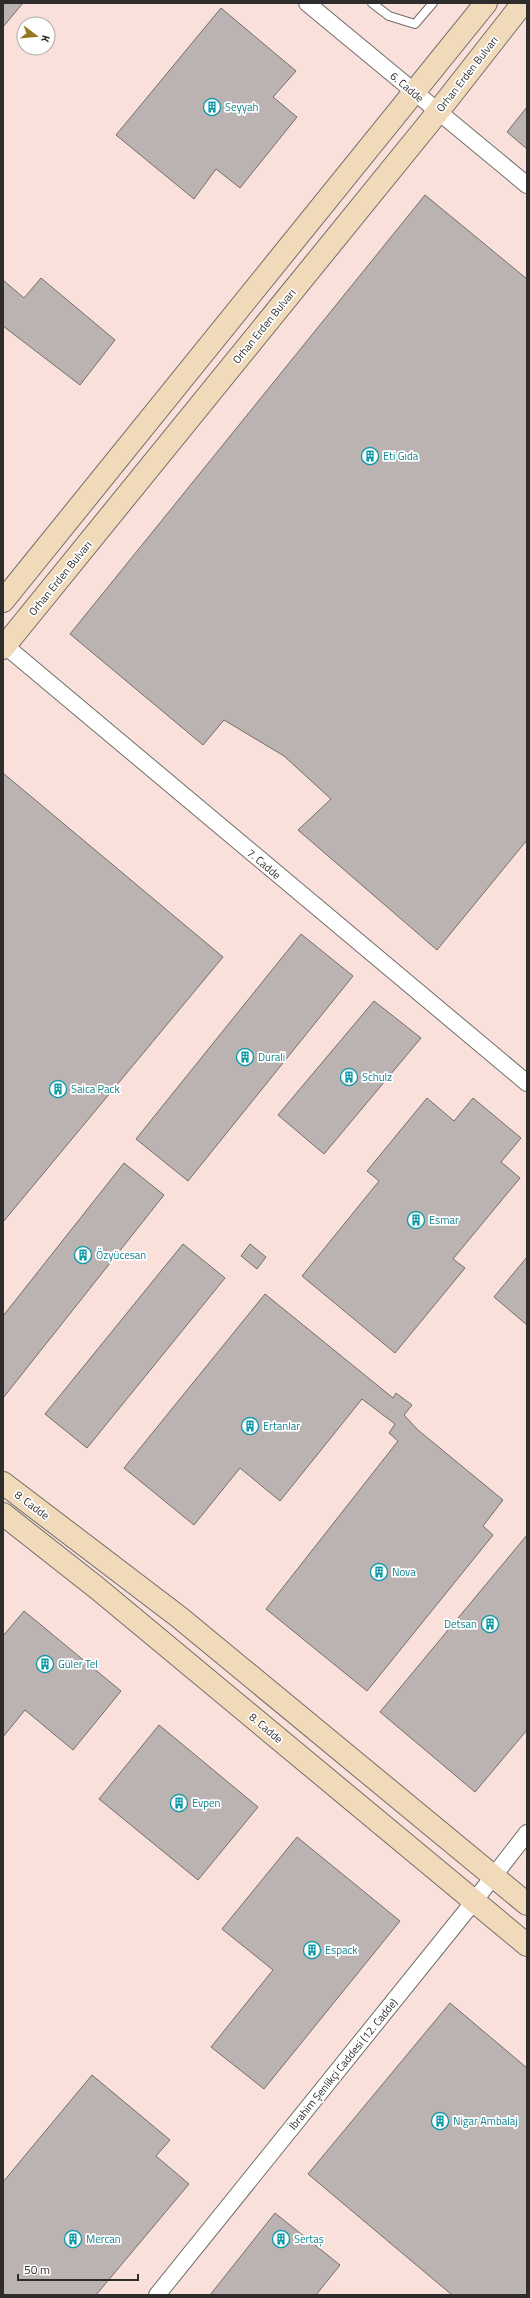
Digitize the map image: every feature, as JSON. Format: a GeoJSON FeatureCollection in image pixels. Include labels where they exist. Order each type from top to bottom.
{"type":"FeatureCollection","features":[{"type":"Feature","properties":{"kind":"street","name":"6. Cadde"},"geometry":{"type":"LineString","coordinates":[[307,3],[527,185]]}},
{"type":"Feature","properties":{"kind":"street"},"geometry":{"type":"LineString","coordinates":[[3,601],[486,3]]}},
{"type":"Feature","properties":{"kind":"street","name":"Orhan Erden Bulvarı"},"geometry":{"type":"LineString","coordinates":[[4,646],[438,112],[523,3]]}},
{"type":"Feature","properties":{"kind":"street","name":"7. Cadde"},"geometry":{"type":"LineString","coordinates":[[4,646],[527,1083]]}},
{"type":"Feature","properties":{"kind":"street","name":"8. Cadde"},"geometry":{"type":"LineString","coordinates":[[3,1483],[179,1617],[495,1876],[527,1904]]}},
{"type":"Feature","properties":{"kind":"street","name":"8. Cadde"},"geometry":{"type":"LineString","coordinates":[[3,1514],[97,1588],[475,1900],[527,1945]]}},
{"type":"Feature","properties":{"kind":"street","name":"İbrahim Şenlikçi Caddesi (12. Cadde)"},"geometry":{"type":"LineString","coordinates":[[157,2295],[495,1876],[527,1832]]}},
{"type":"Feature","properties":{"kind":"lane"},"geometry":{"type":"LineString","coordinates":[[372,3],[389,16],[415,24],[433,3]]}},
{"type":"Feature","properties":{"kind":"shaded area"},"geometry":{"type":"Polygon","coordinates":[[[3,3],[527,3],[527,2295],[3,2295],[3,3]]]}},
{"type":"Feature","properties":{"kind":"building"},"geometry":{"type":"Polygon","coordinates":[[[3,3],[23,3],[3,27],[3,3]]]}},
{"type":"Feature","properties":{"kind":"building","name":"Seyyah"},"geometry":{"type":"Polygon","coordinates":[[[221,8],[296,71],[273,97],[297,117],[240,188],[216,169],[194,199],[116,135],[221,8]]]}},
{"type":"Feature","properties":{"kind":"building"},"geometry":{"type":"Polygon","coordinates":[[[527,107],[527,149],[507,132],[527,107]]]}},
{"type":"Feature","properties":{"kind":"building","name":"Eti Gıda"},"geometry":{"type":"Polygon","coordinates":[[[425,195],[527,279],[527,840],[437,950],[298,830],[331,799],[284,756],[224,720],[203,745],[70,634],[425,195]]]}},
{"type":"Feature","properties":{"kind":"building"},"geometry":{"type":"Polygon","coordinates":[[[41,278],[115,340],[80,385],[3,326],[3,280],[24,298],[41,278]]]}},
{"type":"Feature","properties":{"kind":"building","name":"Saica Pack"},"geometry":{"type":"Polygon","coordinates":[[[3,773],[223,957],[3,1222],[3,773]]]}},
{"type":"Feature","properties":{"kind":"building","name":"Durali"},"geometry":{"type":"Polygon","coordinates":[[[301,934],[353,976],[188,1181],[136,1139],[301,934]]]}},
{"type":"Feature","properties":{"kind":"building","name":"Schulz"},"geometry":{"type":"Polygon","coordinates":[[[374,1001],[421,1038],[324,1154],[278,1115],[374,1001]]]}},
{"type":"Feature","properties":{"kind":"building","name":"Esmar"},"geometry":{"type":"Polygon","coordinates":[[[427,1098],[454,1121],[473,1098],[521,1138],[501,1162],[520,1178],[453,1259],[465,1268],[395,1353],[302,1276],[379,1181],[367,1171],[427,1098]]]}},
{"type":"Feature","properties":{"kind":"building","name":"Özyücesan"},"geometry":{"type":"Polygon","coordinates":[[[124,1163],[164,1195],[3,1398],[3,1316],[124,1163]]]}},
{"type":"Feature","properties":{"kind":"building"},"geometry":{"type":"Polygon","coordinates":[[[183,1244],[225,1278],[87,1448],[45,1414],[183,1244]]]}},
{"type":"Feature","properties":{"kind":"building"},"geometry":{"type":"Polygon","coordinates":[[[250,1244],[266,1257],[257,1269],[241,1256],[250,1244]]]}},
{"type":"Feature","properties":{"kind":"building"},"geometry":{"type":"Polygon","coordinates":[[[527,1257],[527,1325],[494,1297],[527,1257]]]}},
{"type":"Feature","properties":{"kind":"building"},"geometry":{"type":"Polygon","coordinates":[[[265,1294],[393,1398],[396,1393],[412,1405],[404,1415],[418,1430],[503,1500],[483,1526],[493,1535],[367,1691],[266,1609],[398,1441],[389,1433],[395,1424],[362,1399],[280,1501],[240,1468],[194,1525],[124,1468],[265,1294]]]}},
{"type":"Feature","properties":{"kind":"building","name":"Detsan"},"geometry":{"type":"Polygon","coordinates":[[[527,1535],[527,1730],[475,1792],[380,1712],[527,1535]]]}},
{"type":"Feature","properties":{"kind":"building","name":"Güler Tel"},"geometry":{"type":"Polygon","coordinates":[[[24,1611],[121,1691],[73,1750],[25,1710],[3,1737],[3,1636],[24,1611]]]}},
{"type":"Feature","properties":{"kind":"building","name":"Evpen"},"geometry":{"type":"Polygon","coordinates":[[[159,1725],[258,1807],[198,1880],[99,1799],[159,1725]]]}},
{"type":"Feature","properties":{"kind":"building","name":"Espack"},"geometry":{"type":"Polygon","coordinates":[[[297,1837],[400,1921],[264,2089],[211,2047],[273,1970],[222,1929],[297,1837]]]}},
{"type":"Feature","properties":{"kind":"building","name":"Nigar Ambalaj"},"geometry":{"type":"Polygon","coordinates":[[[450,2003],[527,2068],[527,2295],[452,2295],[308,2174],[450,2003]]]}},
{"type":"Feature","properties":{"kind":"building","name":"Mercan"},"geometry":{"type":"Polygon","coordinates":[[[92,2075],[170,2140],[156,2156],[189,2184],[96,2295],[3,2295],[3,2182],[92,2075]]]}},
{"type":"Feature","properties":{"kind":"building","name":"Sertaş"},"geometry":{"type":"Polygon","coordinates":[[[275,2213],[340,2265],[316,2295],[210,2295],[275,2213]]]}},
{"type":"Feature","properties":{"kind":"place","name":"Seyyah"},"geometry":{"type":"Point","coordinates":[212,107]}},
{"type":"Feature","properties":{"kind":"place","name":"Eti Gıda"},"geometry":{"type":"Point","coordinates":[370,456]}},
{"type":"Feature","properties":{"kind":"place","name":"Durali"},"geometry":{"type":"Point","coordinates":[245,1057]}},
{"type":"Feature","properties":{"kind":"place","name":"Schulz"},"geometry":{"type":"Point","coordinates":[349,1077]}},
{"type":"Feature","properties":{"kind":"place","name":"Saica Pack"},"geometry":{"type":"Point","coordinates":[58,1089]}},
{"type":"Feature","properties":{"kind":"place","name":"Esmar"},"geometry":{"type":"Point","coordinates":[416,1220]}},
{"type":"Feature","properties":{"kind":"place","name":"Özyücesan"},"geometry":{"type":"Point","coordinates":[83,1255]}},
{"type":"Feature","properties":{"kind":"place","name":"Ertanlar"},"geometry":{"type":"Point","coordinates":[250,1426]}},
{"type":"Feature","properties":{"kind":"place","name":"Nova"},"geometry":{"type":"Point","coordinates":[379,1572]}},
{"type":"Feature","properties":{"kind":"place","name":"Detsan"},"geometry":{"type":"Point","coordinates":[490,1624]}},
{"type":"Feature","properties":{"kind":"place","name":"Güler Tel"},"geometry":{"type":"Point","coordinates":[45,1664]}},
{"type":"Feature","properties":{"kind":"place","name":"Evpen"},"geometry":{"type":"Point","coordinates":[179,1803]}},
{"type":"Feature","properties":{"kind":"place","name":"Espack"},"geometry":{"type":"Point","coordinates":[312,1950]}},
{"type":"Feature","properties":{"kind":"place","name":"Nigar Ambalaj"},"geometry":{"type":"Point","coordinates":[440,2121]}},
{"type":"Feature","properties":{"kind":"place","name":"Mercan"},"geometry":{"type":"Point","coordinates":[73,2239]}},
{"type":"Feature","properties":{"kind":"place","name":"Sertaş"},"geometry":{"type":"Point","coordinates":[281,2239]}}]}
